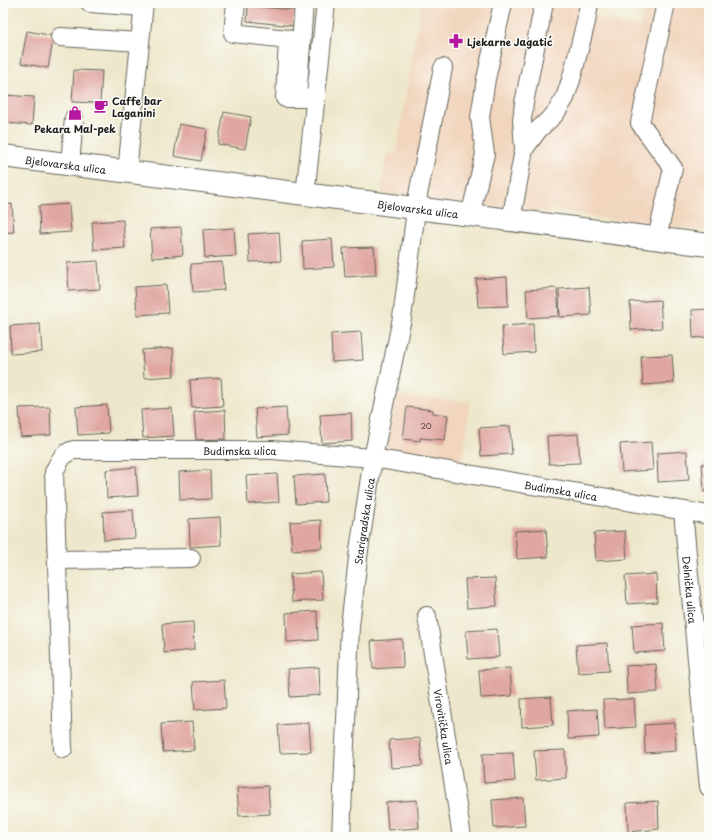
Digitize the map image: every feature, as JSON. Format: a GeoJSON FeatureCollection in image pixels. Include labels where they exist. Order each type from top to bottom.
{"type":"FeatureCollection","features":[{"type":"Feature","properties":{"kind":"main road","name":"Bjelovarska ulica"},"geometry":{"type":"LineString","coordinates":[[3,156],[709,245]]}},
{"type":"Feature","properties":{"kind":"street"},"geometry":{"type":"LineString","coordinates":[[90,3],[143,5],[127,172]]}},
{"type":"Feature","properties":{"kind":"street"},"geometry":{"type":"LineString","coordinates":[[236,3],[233,33],[288,39],[285,98],[316,94]]}},
{"type":"Feature","properties":{"kind":"street"},"geometry":{"type":"LineString","coordinates":[[304,3],[298,89],[316,94]]}},
{"type":"Feature","properties":{"kind":"street"},"geometry":{"type":"LineString","coordinates":[[305,195],[326,3]]}},
{"type":"Feature","properties":{"kind":"street"},"geometry":{"type":"LineString","coordinates":[[470,216],[485,154],[480,116],[486,79],[503,3]]}},
{"type":"Feature","properties":{"kind":"street"},"geometry":{"type":"LineString","coordinates":[[511,221],[524,149],[522,120],[524,103],[544,3]]}},
{"type":"Feature","properties":{"kind":"street"},"geometry":{"type":"LineString","coordinates":[[524,149],[538,130],[555,114],[565,98],[586,22],[589,3]]}},
{"type":"Feature","properties":{"kind":"street"},"geometry":{"type":"LineString","coordinates":[[657,238],[673,168],[640,123],[666,3]]}},
{"type":"Feature","properties":{"kind":"street"},"geometry":{"type":"LineString","coordinates":[[60,37],[140,42]]}},
{"type":"Feature","properties":{"kind":"street","name":"Starigradska ulica"},"geometry":{"type":"LineString","coordinates":[[341,837],[350,626],[359,550],[373,458],[402,318],[416,209],[443,68]]}},
{"type":"Feature","properties":{"kind":"street"},"geometry":{"type":"LineString","coordinates":[[70,164],[74,118]]}},
{"type":"Feature","properties":{"kind":"street","name":"Budimska ulica"},"geometry":{"type":"LineString","coordinates":[[63,749],[54,472],[59,461],[67,452],[74,450],[272,450],[373,458],[709,515]]}},
{"type":"Feature","properties":{"kind":"street","name":"Delnička ulica"},"geometry":{"type":"LineString","coordinates":[[683,511],[709,787]]}},
{"type":"Feature","properties":{"kind":"street"},"geometry":{"type":"LineString","coordinates":[[57,560],[191,558]]}},
{"type":"Feature","properties":{"kind":"street","name":"Virovitička ulica"},"geometry":{"type":"LineString","coordinates":[[427,616],[462,837]]}},
{"type":"Feature","properties":{"kind":"shaded area"},"geometry":{"type":"Polygon","coordinates":[[[421,3],[595,3],[592,17],[640,27],[646,3],[709,3],[709,231],[598,218],[551,209],[550,212],[381,194],[387,153],[396,154],[421,3]]]}},
{"type":"Feature","properties":{"kind":"shaded area"},"geometry":{"type":"Polygon","coordinates":[[[397,395],[470,402],[463,462],[386,451],[397,395]]]}},
{"type":"Feature","properties":{"kind":"building"},"geometry":{"type":"Polygon","coordinates":[[[248,6],[295,10],[293,26],[247,21],[248,6]]]}},
{"type":"Feature","properties":{"kind":"building"},"geometry":{"type":"Polygon","coordinates":[[[27,31],[54,36],[48,68],[21,63],[27,31]]]}},
{"type":"Feature","properties":{"kind":"building"},"geometry":{"type":"Polygon","coordinates":[[[74,70],[102,71],[100,103],[72,102],[74,70]]]}},
{"type":"Feature","properties":{"kind":"building"},"geometry":{"type":"Polygon","coordinates":[[[3,95],[34,97],[32,125],[3,123],[3,95]]]}},
{"type":"Feature","properties":{"kind":"building"},"geometry":{"type":"Polygon","coordinates":[[[224,112],[251,117],[245,149],[218,144],[224,112]]]}},
{"type":"Feature","properties":{"kind":"building"},"geometry":{"type":"Polygon","coordinates":[[[179,124],[207,129],[201,161],[174,156],[179,124]]]}},
{"type":"Feature","properties":{"kind":"building"},"geometry":{"type":"Polygon","coordinates":[[[12,204],[14,232],[3,233],[3,205],[12,204]]]}},
{"type":"Feature","properties":{"kind":"building"},"geometry":{"type":"Polygon","coordinates":[[[69,204],[71,232],[40,234],[39,206],[69,204]]]}},
{"type":"Feature","properties":{"kind":"building"},"geometry":{"type":"Polygon","coordinates":[[[123,220],[125,248],[94,250],[92,222],[123,220]]]}},
{"type":"Feature","properties":{"kind":"building"},"geometry":{"type":"Polygon","coordinates":[[[181,227],[183,255],[152,258],[150,229],[181,227]]]}},
{"type":"Feature","properties":{"kind":"building"},"geometry":{"type":"Polygon","coordinates":[[[234,228],[236,256],[205,258],[203,230],[234,228]]]}},
{"type":"Feature","properties":{"kind":"building"},"geometry":{"type":"Polygon","coordinates":[[[279,232],[281,261],[250,262],[248,234],[279,232]]]}},
{"type":"Feature","properties":{"kind":"building"},"geometry":{"type":"Polygon","coordinates":[[[332,239],[334,267],[303,269],[302,241],[332,239]]]}},
{"type":"Feature","properties":{"kind":"building"},"geometry":{"type":"Polygon","coordinates":[[[374,247],[376,275],[345,277],[343,248],[374,247]]]}},
{"type":"Feature","properties":{"kind":"building"},"geometry":{"type":"Polygon","coordinates":[[[98,261],[100,289],[69,291],[67,263],[98,261]]]}},
{"type":"Feature","properties":{"kind":"building"},"geometry":{"type":"Polygon","coordinates":[[[222,262],[224,290],[193,292],[191,264],[222,262]]]}},
{"type":"Feature","properties":{"kind":"building"},"geometry":{"type":"Polygon","coordinates":[[[507,277],[508,306],[478,307],[476,279],[507,277]]]}},
{"type":"Feature","properties":{"kind":"building"},"geometry":{"type":"Polygon","coordinates":[[[166,285],[168,313],[137,315],[135,287],[166,285]]]}},
{"type":"Feature","properties":{"kind":"building"},"geometry":{"type":"Polygon","coordinates":[[[589,287],[591,315],[560,317],[559,289],[589,287]]]}},
{"type":"Feature","properties":{"kind":"building"},"geometry":{"type":"Polygon","coordinates":[[[557,288],[559,316],[528,318],[526,290],[557,288]]]}},
{"type":"Feature","properties":{"kind":"building"},"geometry":{"type":"Polygon","coordinates":[[[660,300],[662,328],[631,330],[630,302],[660,300]]]}},
{"type":"Feature","properties":{"kind":"building"},"geometry":{"type":"Polygon","coordinates":[[[709,309],[709,337],[693,338],[692,310],[709,309]]]}},
{"type":"Feature","properties":{"kind":"building"},"geometry":{"type":"Polygon","coordinates":[[[40,324],[42,352],[11,354],[10,326],[40,324]]]}},
{"type":"Feature","properties":{"kind":"building"},"geometry":{"type":"Polygon","coordinates":[[[533,324],[534,352],[504,354],[502,326],[533,324]]]}},
{"type":"Feature","properties":{"kind":"building"},"geometry":{"type":"Polygon","coordinates":[[[361,332],[363,360],[332,362],[331,334],[361,332]]]}},
{"type":"Feature","properties":{"kind":"building"},"geometry":{"type":"Polygon","coordinates":[[[173,348],[174,376],[144,378],[142,350],[173,348]]]}},
{"type":"Feature","properties":{"kind":"building"},"geometry":{"type":"Polygon","coordinates":[[[672,355],[674,383],[643,385],[641,356],[672,355]]]}},
{"type":"Feature","properties":{"kind":"building"},"geometry":{"type":"Polygon","coordinates":[[[221,378],[223,406],[192,408],[190,380],[221,378]]]}},
{"type":"Feature","properties":{"kind":"building"},"geometry":{"type":"Polygon","coordinates":[[[107,405],[109,433],[78,435],[76,407],[107,405]]]}},
{"type":"Feature","properties":{"kind":"building"},"geometry":{"type":"Polygon","coordinates":[[[50,407],[51,435],[21,437],[19,408],[50,407]]]}},
{"type":"Feature","properties":{"kind":"building"},"geometry":{"type":"Polygon","coordinates":[[[286,407],[288,435],[257,437],[255,409],[286,407]]]}},
{"type":"Feature","properties":{"kind":"building"},"geometry":{"type":"Polygon","coordinates":[[[407,407],[433,410],[433,413],[448,415],[445,440],[420,438],[420,441],[403,439],[407,407]]]}},
{"type":"Feature","properties":{"kind":"building"},"geometry":{"type":"Polygon","coordinates":[[[172,408],[174,436],[143,438],[141,410],[172,408]]]}},
{"type":"Feature","properties":{"kind":"building"},"geometry":{"type":"Polygon","coordinates":[[[225,410],[226,439],[196,440],[194,412],[225,410]]]}},
{"type":"Feature","properties":{"kind":"building"},"geometry":{"type":"Polygon","coordinates":[[[351,413],[352,441],[322,443],[320,415],[351,413]]]}},
{"type":"Feature","properties":{"kind":"building"},"geometry":{"type":"Polygon","coordinates":[[[510,426],[512,454],[481,456],[479,428],[510,426]]]}},
{"type":"Feature","properties":{"kind":"building"},"geometry":{"type":"Polygon","coordinates":[[[578,434],[580,463],[549,464],[547,436],[578,434]]]}},
{"type":"Feature","properties":{"kind":"building"},"geometry":{"type":"Polygon","coordinates":[[[651,442],[653,470],[622,472],[620,444],[651,442]]]}},
{"type":"Feature","properties":{"kind":"building"},"geometry":{"type":"Polygon","coordinates":[[[687,451],[689,480],[658,482],[657,453],[687,451]]]}},
{"type":"Feature","properties":{"kind":"building"},"geometry":{"type":"Polygon","coordinates":[[[709,463],[709,492],[704,492],[702,464],[709,463]]]}},
{"type":"Feature","properties":{"kind":"building"},"geometry":{"type":"Polygon","coordinates":[[[136,467],[138,496],[107,498],[106,470],[136,467]]]}},
{"type":"Feature","properties":{"kind":"building"},"geometry":{"type":"Polygon","coordinates":[[[210,470],[211,499],[180,500],[179,472],[210,470]]]}},
{"type":"Feature","properties":{"kind":"building"},"geometry":{"type":"Polygon","coordinates":[[[277,474],[279,502],[248,504],[246,476],[277,474]]]}},
{"type":"Feature","properties":{"kind":"building"},"geometry":{"type":"Polygon","coordinates":[[[325,474],[326,502],[296,504],[294,476],[325,474]]]}},
{"type":"Feature","properties":{"kind":"building"},"geometry":{"type":"Polygon","coordinates":[[[133,510],[135,538],[104,540],[103,512],[133,510]]]}},
{"type":"Feature","properties":{"kind":"building"},"geometry":{"type":"Polygon","coordinates":[[[220,517],[221,545],[190,547],[189,519],[220,517]]]}},
{"type":"Feature","properties":{"kind":"building"},"geometry":{"type":"Polygon","coordinates":[[[321,520],[322,548],[292,550],[290,522],[321,520]]]}},
{"type":"Feature","properties":{"kind":"building"},"geometry":{"type":"Polygon","coordinates":[[[546,529],[548,557],[517,559],[515,531],[546,529]]]}},
{"type":"Feature","properties":{"kind":"building"},"geometry":{"type":"Polygon","coordinates":[[[625,531],[627,559],[596,561],[594,533],[625,531]]]}},
{"type":"Feature","properties":{"kind":"building"},"geometry":{"type":"Polygon","coordinates":[[[321,572],[323,600],[292,602],[290,574],[321,572]]]}},
{"type":"Feature","properties":{"kind":"building"},"geometry":{"type":"Polygon","coordinates":[[[656,574],[657,602],[627,604],[625,576],[656,574]]]}},
{"type":"Feature","properties":{"kind":"building"},"geometry":{"type":"Polygon","coordinates":[[[495,578],[497,606],[467,608],[465,579],[495,578]]]}},
{"type":"Feature","properties":{"kind":"building"},"geometry":{"type":"Polygon","coordinates":[[[317,611],[318,640],[287,642],[286,613],[317,611]]]}},
{"type":"Feature","properties":{"kind":"building"},"geometry":{"type":"Polygon","coordinates":[[[193,622],[194,650],[164,653],[162,624],[193,622]]]}},
{"type":"Feature","properties":{"kind":"building"},"geometry":{"type":"Polygon","coordinates":[[[663,623],[665,651],[634,653],[632,625],[663,623]]]}},
{"type":"Feature","properties":{"kind":"building"},"geometry":{"type":"Polygon","coordinates":[[[497,629],[499,657],[468,659],[466,631],[497,629]]]}},
{"type":"Feature","properties":{"kind":"building"},"geometry":{"type":"Polygon","coordinates":[[[402,639],[403,667],[373,669],[371,641],[402,639]]]}},
{"type":"Feature","properties":{"kind":"building"},"geometry":{"type":"Polygon","coordinates":[[[607,643],[609,671],[578,673],[576,645],[607,643]]]}},
{"type":"Feature","properties":{"kind":"building"},"geometry":{"type":"Polygon","coordinates":[[[656,664],[658,692],[627,694],[626,666],[656,664]]]}},
{"type":"Feature","properties":{"kind":"building"},"geometry":{"type":"Polygon","coordinates":[[[319,667],[320,695],[290,697],[288,669],[319,667]]]}},
{"type":"Feature","properties":{"kind":"building"},"geometry":{"type":"Polygon","coordinates":[[[510,668],[512,696],[481,698],[479,670],[510,668]]]}},
{"type":"Feature","properties":{"kind":"building"},"geometry":{"type":"Polygon","coordinates":[[[224,680],[226,708],[195,710],[193,682],[224,680]]]}},
{"type":"Feature","properties":{"kind":"building"},"geometry":{"type":"Polygon","coordinates":[[[551,697],[553,725],[522,727],[521,699],[551,697]]]}},
{"type":"Feature","properties":{"kind":"building"},"geometry":{"type":"Polygon","coordinates":[[[634,699],[636,727],[605,729],[603,700],[634,699]]]}},
{"type":"Feature","properties":{"kind":"building"},"geometry":{"type":"Polygon","coordinates":[[[597,709],[599,737],[568,739],[567,711],[597,709]]]}},
{"type":"Feature","properties":{"kind":"building"},"geometry":{"type":"Polygon","coordinates":[[[192,722],[194,750],[163,752],[161,724],[192,722]]]}},
{"type":"Feature","properties":{"kind":"building"},"geometry":{"type":"Polygon","coordinates":[[[309,723],[311,752],[280,753],[278,725],[309,723]]]}},
{"type":"Feature","properties":{"kind":"building"},"geometry":{"type":"Polygon","coordinates":[[[675,723],[676,751],[645,753],[644,725],[675,723]]]}},
{"type":"Feature","properties":{"kind":"building"},"geometry":{"type":"Polygon","coordinates":[[[420,738],[422,766],[391,768],[389,740],[420,738]]]}},
{"type":"Feature","properties":{"kind":"building"},"geometry":{"type":"Polygon","coordinates":[[[565,750],[566,778],[536,780],[534,751],[565,750]]]}},
{"type":"Feature","properties":{"kind":"building"},"geometry":{"type":"Polygon","coordinates":[[[513,753],[515,781],[484,783],[482,754],[513,753]]]}},
{"type":"Feature","properties":{"kind":"building"},"geometry":{"type":"Polygon","coordinates":[[[268,786],[270,814],[239,816],[237,788],[268,786]]]}},
{"type":"Feature","properties":{"kind":"building"},"geometry":{"type":"Polygon","coordinates":[[[523,798],[525,826],[494,828],[492,800],[523,798]]]}},
{"type":"Feature","properties":{"kind":"building"},"geometry":{"type":"Polygon","coordinates":[[[417,800],[419,828],[388,830],[386,802],[417,800]]]}},
{"type":"Feature","properties":{"kind":"building"},"geometry":{"type":"Polygon","coordinates":[[[658,801],[659,829],[628,832],[627,803],[658,801]]]}},
{"type":"Feature","properties":{"kind":"building"},"geometry":{"type":"Polygon","coordinates":[[[315,833],[315,837],[284,837],[284,835],[315,833]]]}},
{"type":"Feature","properties":{"kind":"place","name":"Ljekarne Jagatić"},"geometry":{"type":"Point","coordinates":[456,41]}},
{"type":"Feature","properties":{"kind":"place","name":"Caffe bar Laganini"},"geometry":{"type":"Point","coordinates":[101,106]}},
{"type":"Feature","properties":{"kind":"place","name":"Pekara Mal-pek"},"geometry":{"type":"Point","coordinates":[75,113]}}]}
